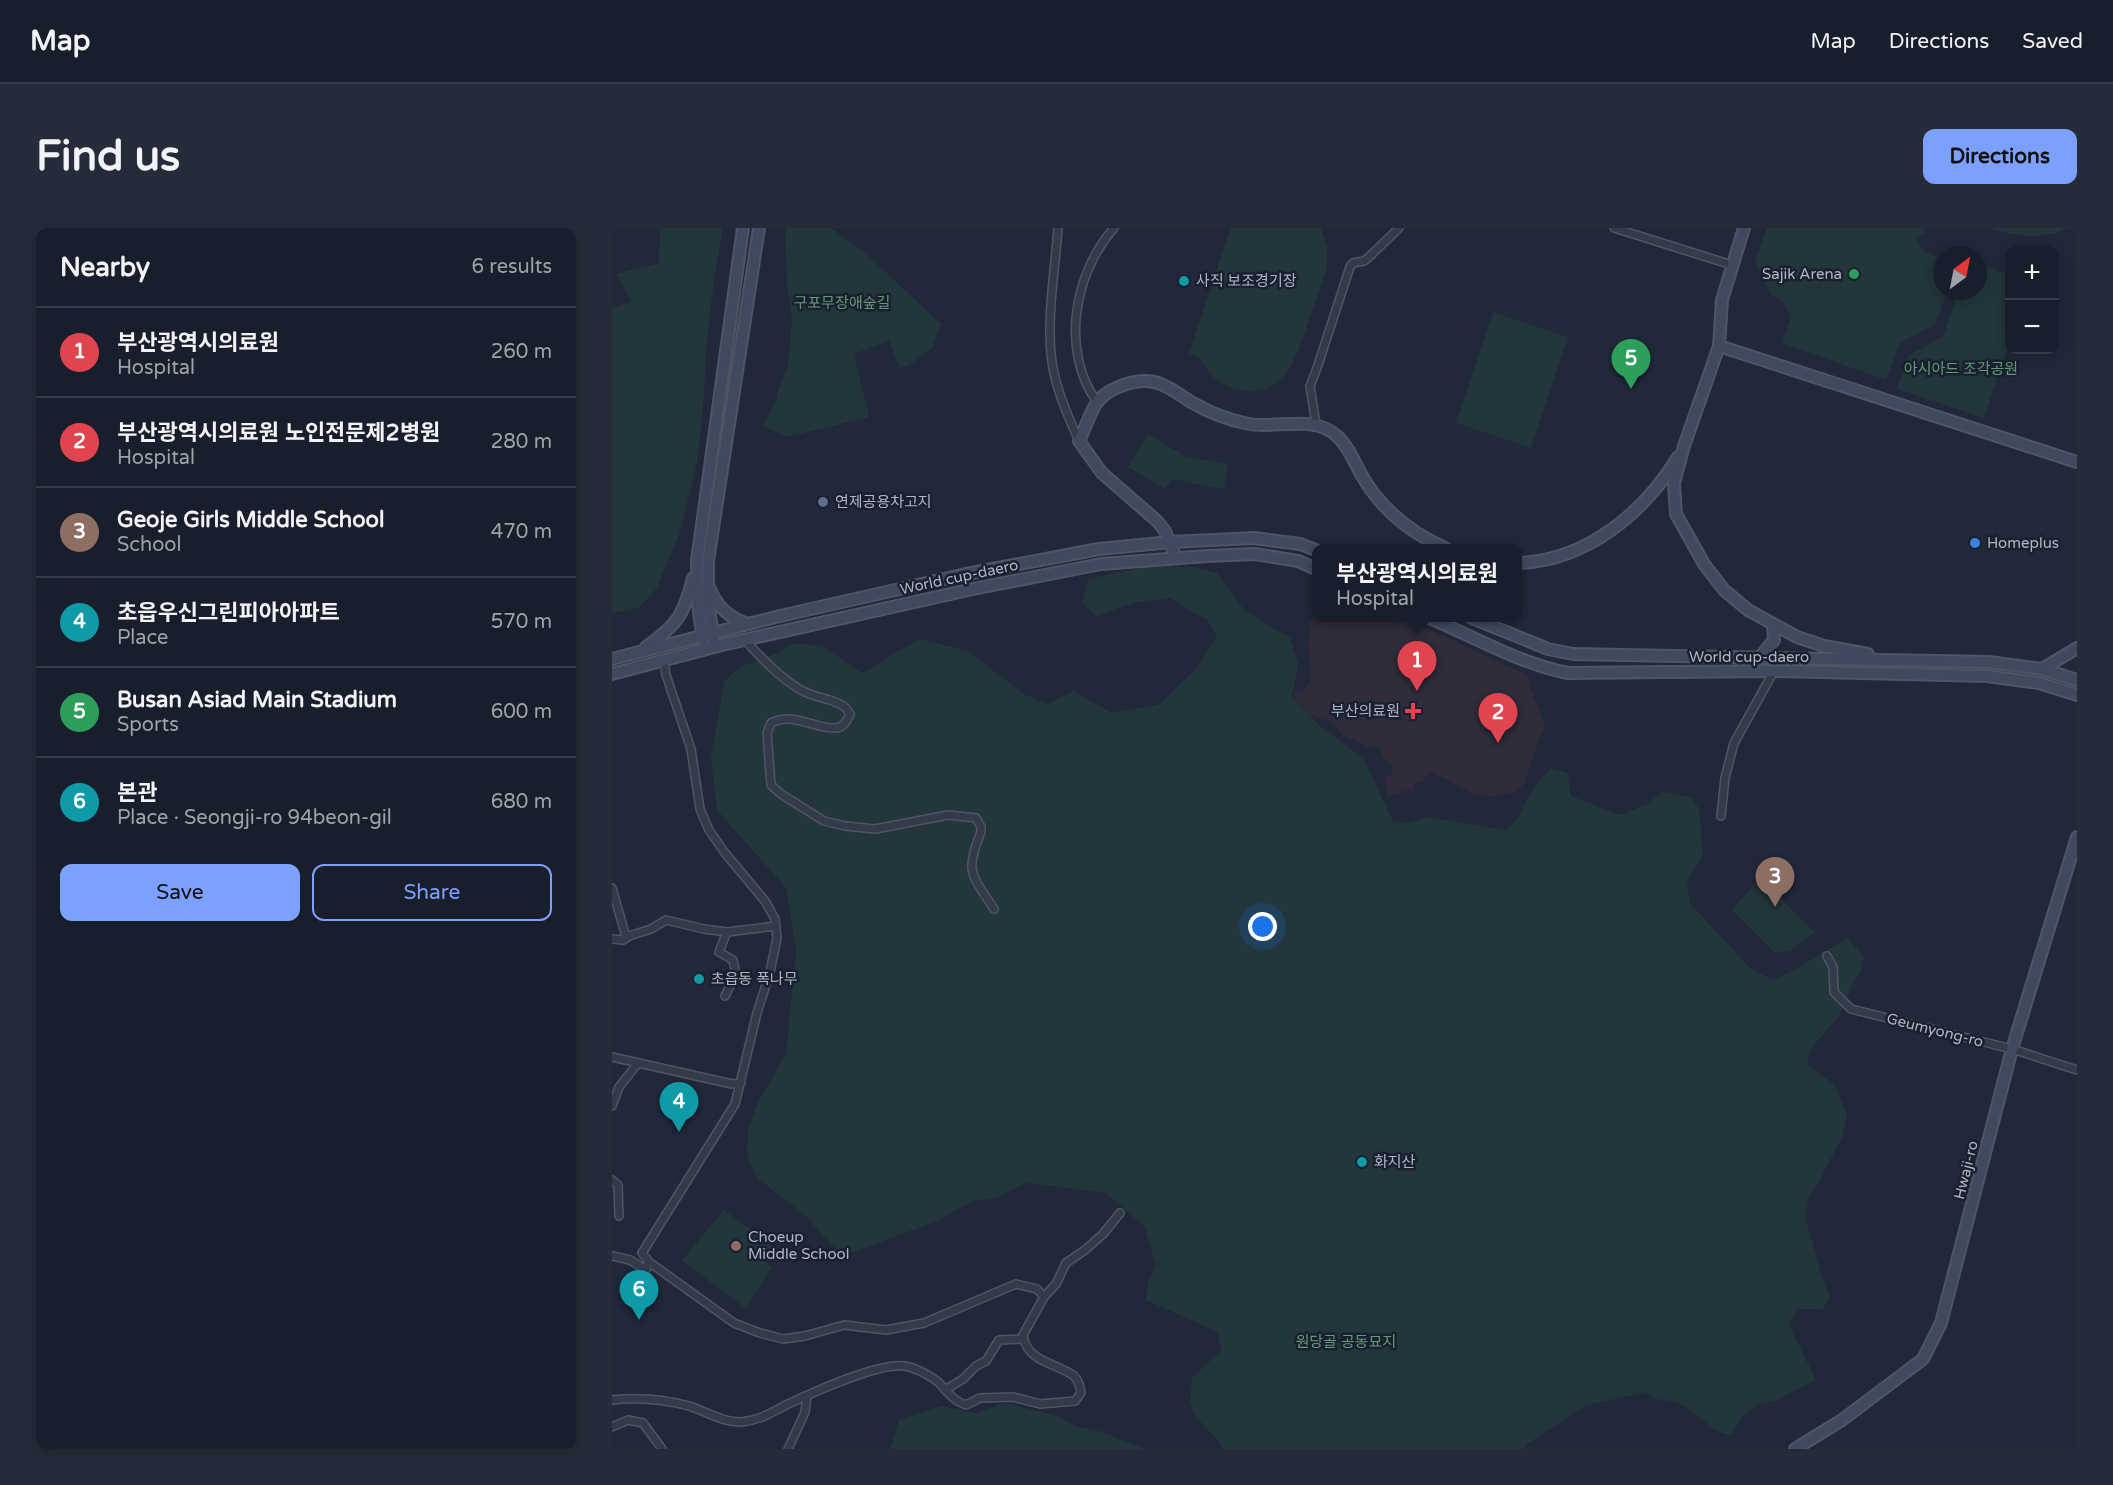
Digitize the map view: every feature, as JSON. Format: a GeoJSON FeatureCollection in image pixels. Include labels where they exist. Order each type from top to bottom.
{"type":"FeatureCollection","features":[{"type":"Feature","properties":{"kind":"main road"},"geometry":{"type":"LineString","coordinates":[[640,652],[664,635],[679,619],[688,597],[697,561],[743,228]]}},
{"type":"Feature","properties":{"kind":"main road"},"geometry":{"type":"LineString","coordinates":[[707,635],[708,561],[759,228]]}},
{"type":"Feature","properties":{"kind":"main road"},"geometry":{"type":"LineString","coordinates":[[1744,228],[1722,300],[1719,346],[1684,446],[1674,483],[1676,514],[1704,564],[1724,590],[1748,610],[1797,637],[1824,646],[1892,660]]}},
{"type":"Feature","properties":{"kind":"main road"},"geometry":{"type":"LineString","coordinates":[[1719,346],[2077,462]]}},
{"type":"Feature","properties":{"kind":"main road"},"geometry":{"type":"LineString","coordinates":[[1176,558],[1171,542],[1157,521],[1102,473],[1079,441],[1097,402],[1107,393],[1118,388],[1144,381],[1170,388],[1195,405],[1229,419],[1272,426],[1305,423],[1328,429],[1344,443],[1362,476],[1392,515],[1436,544]]}},
{"type":"Feature","properties":{"kind":"main road"},"geometry":{"type":"LineString","coordinates":[[1522,562],[1540,560],[1581,547],[1613,529],[1638,508],[1664,477],[1684,446]]}},
{"type":"Feature","properties":{"kind":"main road","name":"World cup-daero"},"geometry":{"type":"LineString","coordinates":[[612,659],[748,624],[988,570],[1099,549],[1171,542],[1254,538],[1300,544],[1312,548]]}},
{"type":"Feature","properties":{"kind":"main road","name":"World cup-daero"},"geometry":{"type":"LineString","coordinates":[[612,674],[745,640],[973,589],[1101,564],[1255,554],[1298,561],[1312,567]]}},
{"type":"Feature","properties":{"kind":"main road"},"geometry":{"type":"LineString","coordinates":[[697,561],[698,604],[710,649]]}},
{"type":"Feature","properties":{"kind":"main road"},"geometry":{"type":"LineString","coordinates":[[708,583],[713,596],[724,612],[748,624]]}},
{"type":"Feature","properties":{"kind":"main road","name":"World cup-daero"},"geometry":{"type":"LineString","coordinates":[[1439,622],[1525,660],[1551,670],[1568,673],[1774,671],[1986,676],[2039,683],[2077,695]]}},
{"type":"Feature","properties":{"kind":"main road","name":"World cup-daero"},"geometry":{"type":"LineString","coordinates":[[1482,622],[1548,650],[1573,654],[1989,662],[2042,669],[2077,680]]}},
{"type":"Feature","properties":{"kind":"main road"},"geometry":{"type":"LineString","coordinates":[[1761,656],[1774,640],[1773,625]]}},
{"type":"Feature","properties":{"kind":"main road"},"geometry":{"type":"LineString","coordinates":[[2042,669],[2077,648]]}},
{"type":"Feature","properties":{"kind":"main road","name":"Hwaji-ro"},"geometry":{"type":"LineString","coordinates":[[1795,1449],[1842,1420],[1923,1359],[1941,1323],[2012,1049],[2077,837]]}},
{"type":"Feature","properties":{"kind":"street"},"geometry":{"type":"LineString","coordinates":[[1058,228],[1050,304],[1052,364],[1065,410],[1079,441]]}},
{"type":"Feature","properties":{"kind":"street"},"geometry":{"type":"LineString","coordinates":[[1097,402],[1089,391],[1079,358],[1077,306],[1092,258],[1101,242],[1114,228]]}},
{"type":"Feature","properties":{"kind":"street"},"geometry":{"type":"LineString","coordinates":[[1316,425],[1310,382],[1317,368],[1350,267],[1353,263],[1368,258],[1399,228]]}},
{"type":"Feature","properties":{"kind":"street"},"geometry":{"type":"LineString","coordinates":[[1614,228],[1732,266]]}},
{"type":"Feature","properties":{"kind":"street"},"geometry":{"type":"LineString","coordinates":[[745,640],[772,668],[804,692],[833,702],[848,710],[850,714],[846,722],[837,728],[782,718],[771,723],[767,733],[771,785],[781,794],[824,821],[845,826],[875,829],[948,815],[976,818],[981,832],[970,864],[978,883],[994,909]]}},
{"type":"Feature","properties":{"kind":"street"},"geometry":{"type":"LineString","coordinates":[[664,661],[666,675],[691,749],[700,809],[704,819],[724,853],[765,901],[775,919],[777,938],[735,1104],[642,1253],[649,1262],[734,1323],[783,1339],[805,1336],[844,1324],[886,1330],[924,1323],[1016,1284],[1037,1289],[1044,1297]]}},
{"type":"Feature","properties":{"kind":"street"},"geometry":{"type":"LineString","coordinates":[[1721,816],[1725,778],[1734,743],[1774,671]]}},
{"type":"Feature","properties":{"kind":"street"},"geometry":{"type":"LineString","coordinates":[[612,888],[626,938]]}},
{"type":"Feature","properties":{"kind":"street"},"geometry":{"type":"LineString","coordinates":[[612,939],[623,940],[651,929],[666,920],[727,932],[776,926]]}},
{"type":"Feature","properties":{"kind":"street"},"geometry":{"type":"LineString","coordinates":[[725,996],[735,974],[733,960],[719,952],[727,932]]}},
{"type":"Feature","properties":{"kind":"street","name":"Geumyong-ro"},"geometry":{"type":"LineString","coordinates":[[1827,956],[1833,967],[1834,992],[1851,1009],[2012,1049],[2077,1070]]}},
{"type":"Feature","properties":{"kind":"street"},"geometry":{"type":"LineString","coordinates":[[612,1058],[732,1084],[741,1083]]}},
{"type":"Feature","properties":{"kind":"street"},"geometry":{"type":"LineString","coordinates":[[612,1106],[619,1087],[638,1063]]}},
{"type":"Feature","properties":{"kind":"street"},"geometry":{"type":"LineString","coordinates":[[612,1180],[618,1185],[619,1216]]}},
{"type":"Feature","properties":{"kind":"street"},"geometry":{"type":"LineString","coordinates":[[612,1400],[632,1397],[659,1399],[726,1420],[741,1422],[764,1417],[851,1378],[893,1366],[907,1366],[941,1384],[960,1403],[966,1405],[980,1398],[1012,1397],[1040,1404],[1075,1401],[1082,1394],[1079,1382],[1073,1375],[1046,1363],[1027,1348],[1023,1335],[1044,1297],[1056,1284],[1066,1263],[1103,1234],[1120,1214]]}},
{"type":"Feature","properties":{"kind":"street"},"geometry":{"type":"LineString","coordinates":[[612,1256],[630,1260],[646,1270],[649,1262]]}},
{"type":"Feature","properties":{"kind":"street"},"geometry":{"type":"LineString","coordinates":[[945,1390],[963,1380],[976,1366],[986,1361],[999,1340],[1023,1339]]}},
{"type":"Feature","properties":{"kind":"street"},"geometry":{"type":"LineString","coordinates":[[788,1449],[805,1412],[807,1397]]}},
{"type":"Feature","properties":{"kind":"street"},"geometry":{"type":"LineString","coordinates":[[612,1427],[628,1420],[643,1423],[662,1449]]}},
{"type":"Feature","properties":{"kind":"shaded area"},"geometry":{"type":"Polygon","coordinates":[[[1312,616],[1312,622],[1414,622],[1529,676],[1530,687],[1546,728],[1539,740],[1524,783],[1518,791],[1494,796],[1476,795],[1431,772],[1421,782],[1414,783],[1413,789],[1387,796],[1385,777],[1392,775],[1392,766],[1383,759],[1379,747],[1367,747],[1359,741],[1344,736],[1332,722],[1307,714],[1295,698],[1293,690],[1302,693],[1311,681],[1308,638],[1312,616]]]}},
{"type":"Feature","properties":{"kind":"green space"},"geometry":{"type":"Polygon","coordinates":[[[660,228],[723,228],[706,348],[698,459],[679,535],[657,588],[639,608],[612,613],[612,308],[632,302],[616,274],[659,263],[660,228]]]}},
{"type":"Feature","properties":{"kind":"green space","name":"구포무장애숲길"},"geometry":{"type":"Polygon","coordinates":[[[785,228],[831,228],[864,252],[941,324],[933,347],[911,364],[899,368],[889,341],[854,354],[869,417],[787,437],[763,425],[776,401],[788,366],[792,320],[787,284],[785,228]]]}},
{"type":"Feature","properties":{"kind":"green space"},"geometry":{"type":"Polygon","coordinates":[[[1231,228],[1321,228],[1327,247],[1327,268],[1294,359],[1288,371],[1279,381],[1269,388],[1256,391],[1226,386],[1211,374],[1199,357],[1189,354],[1231,228]]]}},
{"type":"Feature","properties":{"kind":"green space"},"geometry":{"type":"Polygon","coordinates":[[[1767,228],[1922,228],[1925,233],[1916,238],[1924,252],[1933,254],[1933,300],[1944,300],[1935,325],[1900,343],[1886,380],[1782,343],[1791,317],[1782,300],[1771,295],[1755,262],[1767,228]]]}},
{"type":"Feature","properties":{"kind":"green space"},"geometry":{"type":"Polygon","coordinates":[[[1991,228],[2070,228],[2050,234],[2030,236],[2011,234],[1991,228]]]}},
{"type":"Feature","properties":{"kind":"green space","name":"아시아드 조각공원"},"geometry":{"type":"Polygon","coordinates":[[[1987,268],[2005,273],[2005,354],[1984,418],[1897,389],[1909,355],[1943,337],[1955,300],[1987,300],[1987,268]]]}},
{"type":"Feature","properties":{"kind":"green space"},"geometry":{"type":"Polygon","coordinates":[[[1493,312],[1568,337],[1531,448],[1456,423],[1493,312]]]}},
{"type":"Feature","properties":{"kind":"green space"},"geometry":{"type":"Polygon","coordinates":[[[1148,434],[1185,456],[1228,464],[1224,489],[1172,479],[1165,489],[1128,467],[1148,434]]]}},
{"type":"Feature","properties":{"kind":"green space","name":"원당골 공동묘지"},"geometry":{"type":"Polygon","coordinates":[[[1149,566],[1194,567],[1217,573],[1244,610],[1290,638],[1298,664],[1292,697],[1320,726],[1363,758],[1393,821],[1407,823],[1428,817],[1506,830],[1517,819],[1531,792],[1550,768],[1568,773],[1571,796],[1620,815],[1649,803],[1662,792],[1692,798],[1699,809],[1703,855],[1687,882],[1690,903],[1750,968],[1773,980],[1847,938],[1864,956],[1860,973],[1853,983],[1839,1016],[1811,1049],[1807,1064],[1835,1085],[1847,1116],[1843,1135],[1819,1182],[1809,1196],[1805,1215],[1820,1272],[1830,1298],[1823,1309],[1798,1309],[1789,1325],[1816,1380],[1775,1401],[1758,1404],[1742,1417],[1732,1435],[1711,1427],[1680,1404],[1653,1398],[1645,1392],[1585,1406],[1527,1444],[1524,1449],[1222,1449],[1220,1443],[1195,1416],[1190,1403],[1192,1378],[1221,1350],[1218,1332],[1146,1300],[1148,1283],[1156,1265],[1144,1226],[1106,1193],[1027,1183],[995,1198],[973,1201],[935,1222],[845,1255],[831,1245],[807,1217],[758,1179],[747,1156],[748,1130],[756,1106],[786,1053],[796,950],[786,888],[717,810],[711,758],[724,681],[740,667],[780,652],[791,644],[821,645],[862,673],[919,639],[968,651],[1024,694],[1046,704],[1074,691],[1111,713],[1158,705],[1196,669],[1217,637],[1207,620],[1169,598],[1133,603],[1096,616],[1082,602],[1088,579],[1149,566]]]}},
{"type":"Feature","properties":{"kind":"green space"},"geometry":{"type":"Polygon","coordinates":[[[1760,878],[1815,932],[1790,951],[1775,953],[1732,910],[1760,878]]]}},
{"type":"Feature","properties":{"kind":"green space"},"geometry":{"type":"Polygon","coordinates":[[[724,1210],[777,1248],[765,1261],[772,1267],[746,1309],[682,1260],[724,1210]]]}},
{"type":"Feature","properties":{"kind":"green space"},"geometry":{"type":"Polygon","coordinates":[[[1005,1403],[1058,1416],[1077,1427],[1099,1431],[1146,1449],[890,1449],[899,1420],[942,1406],[975,1413],[1005,1403]]]}},
{"type":"Feature","properties":{"kind":"place","name":"Sajik Arena"},"geometry":{"type":"Point","coordinates":[1854,274]}},
{"type":"Feature","properties":{"kind":"place","name":"사직 보조경기장"},"geometry":{"type":"Point","coordinates":[1184,281]}},
{"type":"Feature","properties":{"kind":"place","name":"Busan Asiad Main Stadium"},"geometry":{"type":"Point","coordinates":[1631,389]}},
{"type":"Feature","properties":{"kind":"place","name":"연제공용차고지"},"geometry":{"type":"Point","coordinates":[823,502]}},
{"type":"Feature","properties":{"kind":"place","name":"Homeplus"},"geometry":{"type":"Point","coordinates":[1975,543]}},
{"type":"Feature","properties":{"kind":"place","name":"부산광역시의료원"},"geometry":{"type":"Point","coordinates":[1417,691]}},
{"type":"Feature","properties":{"kind":"place","name":"부산의료원"},"geometry":{"type":"Point","coordinates":[1413,711]}},
{"type":"Feature","properties":{"kind":"place","name":"부산광역시의료원 노인전문제2병원"},"geometry":{"type":"Point","coordinates":[1498,743]}},
{"type":"Feature","properties":{"kind":"place","name":"Geoje Girls Middle School"},"geometry":{"type":"Point","coordinates":[1775,907]}},
{"type":"Feature","properties":{"kind":"place","name":"초읍동 폭나무"},"geometry":{"type":"Point","coordinates":[699,979]}},
{"type":"Feature","properties":{"kind":"place","name":"초읍우신그린피아아파트"},"geometry":{"type":"Point","coordinates":[679,1132]}},
{"type":"Feature","properties":{"kind":"place","name":"화지산"},"geometry":{"type":"Point","coordinates":[1362,1162]}},
{"type":"Feature","properties":{"kind":"place","name":"Choeup Middle School"},"geometry":{"type":"Point","coordinates":[736,1246]}},
{"type":"Feature","properties":{"kind":"place","name":"본관"},"geometry":{"type":"Point","coordinates":[639,1320]}}]}
